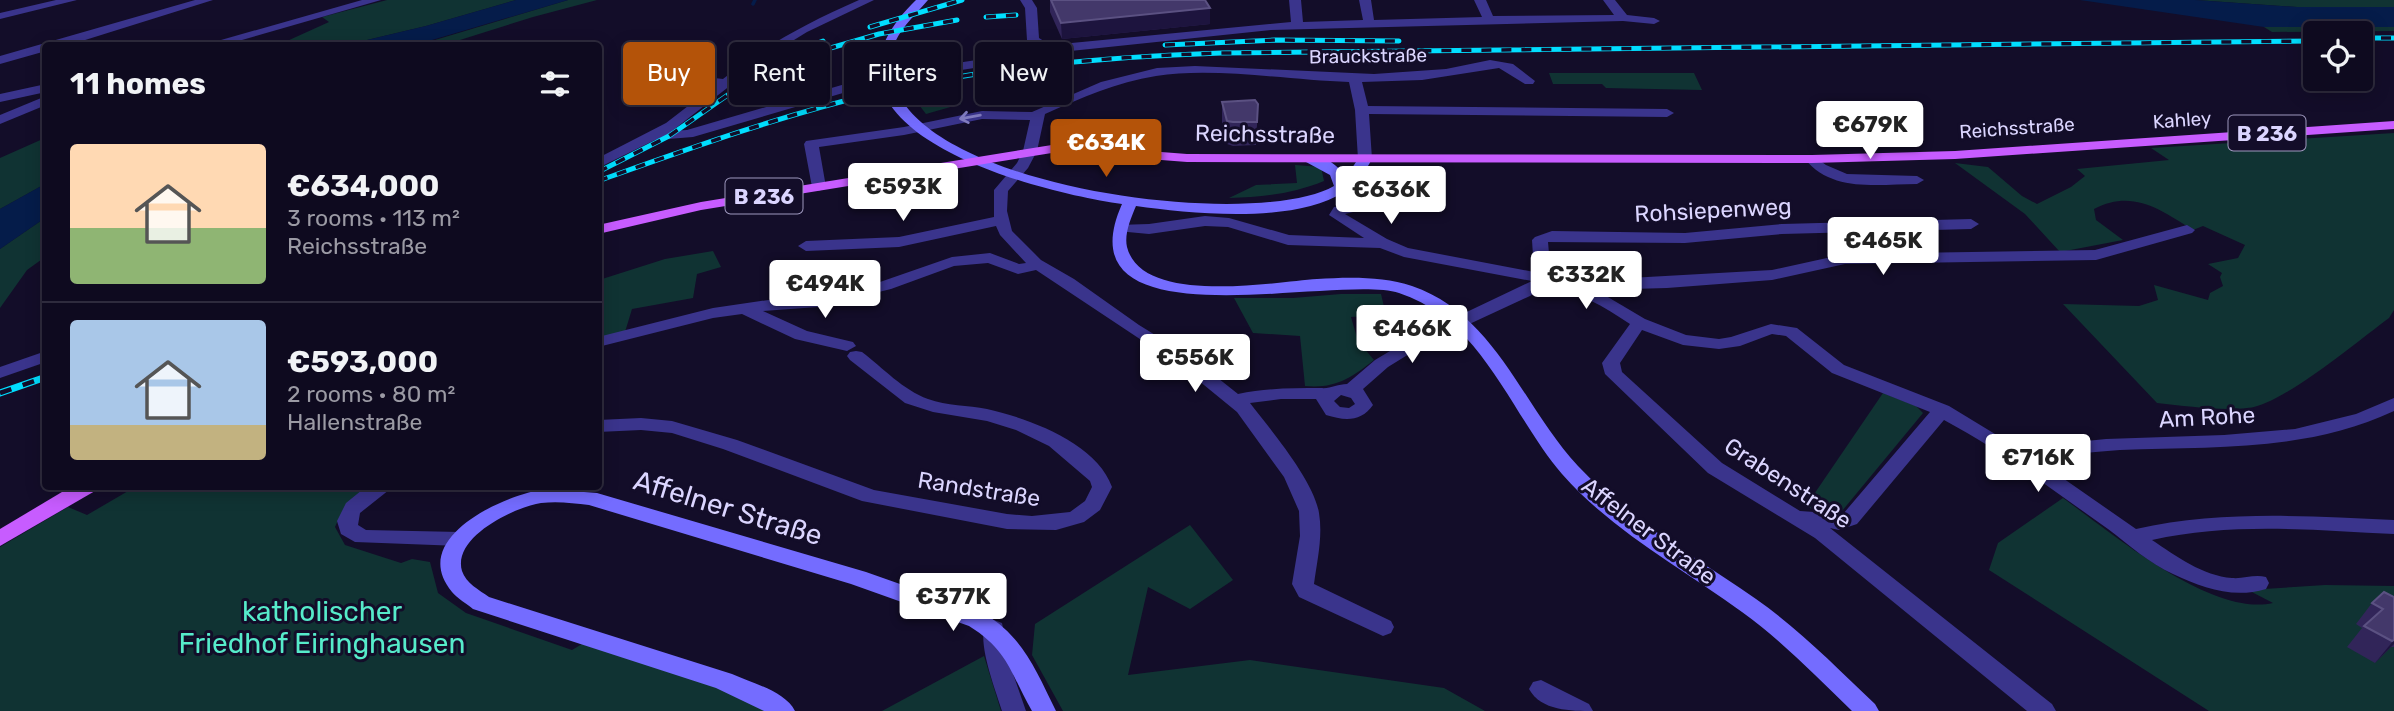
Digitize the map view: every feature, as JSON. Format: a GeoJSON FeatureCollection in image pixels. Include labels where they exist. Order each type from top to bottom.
{"type":"FeatureCollection","features":[{"type":"Feature","properties":{"kind":"main road"},"geometry":{"type":"LineString","coordinates":[[922,0],[891,34],[886,50],[884,67],[893,96],[913,122],[934,138],[993,169],[1031,182],[1131,201],[1246,208],[1304,202],[1342,187],[1353,179],[1365,159]]}},
{"type":"Feature","properties":{"kind":"main road","name":"Kahley"},"geometry":{"type":"LineString","coordinates":[[2141,143],[2394,125]]}},
{"type":"Feature","properties":{"kind":"main road","name":"Reichsstraße"},"geometry":{"type":"LineString","coordinates":[[602,229],[701,206],[1030,151],[1068,148],[1187,158],[1812,159],[1955,155],[2141,143]]}},
{"type":"Feature","properties":{"kind":"main road"},"geometry":{"type":"LineString","coordinates":[[1311,159],[1338,172],[1342,187]]}},
{"type":"Feature","properties":{"kind":"main road","name":"Affelner Straße"},"geometry":{"type":"LineString","coordinates":[[1131,201],[1118,244],[1124,261],[1136,273],[1166,286],[1222,293],[1319,284],[1391,286],[1424,297],[1459,321],[1489,352],[1560,458],[1583,482],[1650,537],[1787,635],[1867,711]]}},
{"type":"Feature","properties":{"kind":"main road"},"geometry":{"type":"LineString","coordinates":[[0,538],[81,490]]}},
{"type":"Feature","properties":{"kind":"main road","name":"Affelner Straße"},"geometry":{"type":"LineString","coordinates":[[460,539],[485,518],[521,501],[550,495],[579,496],[870,582],[955,611],[994,629],[1005,637],[1016,653],[1044,711]]}},
{"type":"Feature","properties":{"kind":"main road"},"geometry":{"type":"LineString","coordinates":[[460,539],[451,555],[449,570],[460,589],[481,603],[724,681],[761,697],[783,711]]}},
{"type":"Feature","properties":{"kind":"street"},"geometry":{"type":"LineString","coordinates":[[0,16],[71,0]]}},
{"type":"Feature","properties":{"kind":"street"},"geometry":{"type":"LineString","coordinates":[[65,42],[207,0]]}},
{"type":"Feature","properties":{"kind":"street"},"geometry":{"type":"LineString","coordinates":[[221,42],[375,0]]}},
{"type":"Feature","properties":{"kind":"street"},"geometry":{"type":"LineString","coordinates":[[602,162],[656,136],[764,53],[803,29],[868,0]]}},
{"type":"Feature","properties":{"kind":"street"},"geometry":{"type":"LineString","coordinates":[[1026,0],[1031,8],[1031,36],[1039,42]]}},
{"type":"Feature","properties":{"kind":"street"},"geometry":{"type":"LineString","coordinates":[[1295,0],[1297,25]]}},
{"type":"Feature","properties":{"kind":"street"},"geometry":{"type":"LineString","coordinates":[[1365,0],[1369,22]]}},
{"type":"Feature","properties":{"kind":"street"},"geometry":{"type":"LineString","coordinates":[[1480,0],[1489,20]]}},
{"type":"Feature","properties":{"kind":"street"},"geometry":{"type":"LineString","coordinates":[[1609,0],[1623,18]]}},
{"type":"Feature","properties":{"kind":"street"},"geometry":{"type":"LineString","coordinates":[[1072,47],[1215,30],[1297,25],[1623,18],[1654,21]]}},
{"type":"Feature","properties":{"kind":"street"},"geometry":{"type":"LineString","coordinates":[[0,60],[42,48]]}},
{"type":"Feature","properties":{"kind":"street","name":"Brauckstraße"},"geometry":{"type":"LineString","coordinates":[[1038,114],[1101,84],[1177,70],[1355,79],[1443,74],[1502,63],[1514,67],[1529,81]]}},
{"type":"Feature","properties":{"kind":"street"},"geometry":{"type":"LineString","coordinates":[[656,136],[688,134],[876,79],[975,64]]}},
{"type":"Feature","properties":{"kind":"street"},"geometry":{"type":"LineString","coordinates":[[1355,79],[1362,110],[1365,159]]}},
{"type":"Feature","properties":{"kind":"street"},"geometry":{"type":"LineString","coordinates":[[715,82],[723,83]]}},
{"type":"Feature","properties":{"kind":"street"},"geometry":{"type":"LineString","coordinates":[[0,98],[42,89]]}},
{"type":"Feature","properties":{"kind":"street"},"geometry":{"type":"LineString","coordinates":[[0,120],[42,102]]}},
{"type":"Feature","properties":{"kind":"street"},"geometry":{"type":"LineString","coordinates":[[1362,110],[1667,113]]}},
{"type":"Feature","properties":{"kind":"street"},"geometry":{"type":"LineString","coordinates":[[820,187],[811,144],[904,131],[982,115],[1038,114],[1030,151],[1023,165],[1001,190],[1000,211],[1009,239],[1038,265],[1068,282],[1133,329],[1188,363],[1244,408],[1293,475],[1304,497],[1310,519],[1309,554],[1303,584],[1307,591],[1383,626]]}},
{"type":"Feature","properties":{"kind":"street"},"geometry":{"type":"LineString","coordinates":[[1812,159],[1820,169],[1838,178],[1917,180]]}},
{"type":"Feature","properties":{"kind":"street"},"geometry":{"type":"LineString","coordinates":[[1352,208],[1339,210],[1338,215],[1383,243],[1404,252],[1571,285],[1667,283],[1772,275],[1845,259],[2096,254],[2187,230]]}},
{"type":"Feature","properties":{"kind":"street"},"geometry":{"type":"LineString","coordinates":[[806,246],[899,242],[1003,220]]}},
{"type":"Feature","properties":{"kind":"street"},"geometry":{"type":"LineString","coordinates":[[1122,229],[1149,229],[1205,221],[1229,223],[1288,240],[1383,243]]}},
{"type":"Feature","properties":{"kind":"street","name":"Rohsiepenweg"},"geometry":{"type":"LineString","coordinates":[[1543,280],[1539,240],[1552,236],[1685,238],[1782,229],[1971,224]]}},
{"type":"Feature","properties":{"kind":"street"},"geometry":{"type":"LineString","coordinates":[[602,341],[666,323],[743,308],[818,302],[885,286],[953,262],[990,258],[1018,269],[1038,265]]}},
{"type":"Feature","properties":{"kind":"street"},"geometry":{"type":"LineString","coordinates":[[1234,401],[1277,393],[1309,392],[1328,395],[1336,390],[1351,391],[1396,352],[1543,280]]}},
{"type":"Feature","properties":{"kind":"street"},"geometry":{"type":"LineString","coordinates":[[1571,285],[1598,296],[1639,323],[1683,340],[1705,344],[1734,342],[1770,329],[1791,332],[1838,369],[1942,410],[2017,454],[2178,568],[2199,578],[2234,586],[2258,583]]}},
{"type":"Feature","properties":{"kind":"street","name":"Randstraße"},"geometry":{"type":"LineString","coordinates":[[602,426],[639,423],[680,429],[763,455],[871,496],[1017,522],[1049,524],[1065,521],[1085,511],[1097,499],[1102,487],[1099,478],[1043,434],[1009,419],[940,409],[918,402],[891,385],[852,351],[801,335],[743,308]]}},
{"type":"Feature","properties":{"kind":"street","name":"Grabenstraße"},"geometry":{"type":"LineString","coordinates":[[1639,323],[1611,363],[1614,373],[1715,468],[1783,508],[1860,561],[2044,711]]}},
{"type":"Feature","properties":{"kind":"street"},"geometry":{"type":"LineString","coordinates":[[0,373],[42,357]]}},
{"type":"Feature","properties":{"kind":"street","name":"Am Rohe"},"geometry":{"type":"LineString","coordinates":[[2017,454],[2119,444],[2214,443],[2280,437],[2323,429],[2394,404]]}},
{"type":"Feature","properties":{"kind":"street"},"geometry":{"type":"LineString","coordinates":[[1783,508],[1829,523],[1850,519],[1942,410]]}},
{"type":"Feature","properties":{"kind":"street"},"geometry":{"type":"LineString","coordinates":[[377,490],[351,508],[346,520],[348,528],[362,537],[460,539]]}},
{"type":"Feature","properties":{"kind":"street"},"geometry":{"type":"LineString","coordinates":[[2131,537],[2168,527],[2266,523],[2394,527]]}},
{"type":"Feature","properties":{"kind":"street"},"geometry":{"type":"LineString","coordinates":[[994,629],[1000,668],[1014,711]]}},
{"type":"Feature","properties":{"kind":"street"},"geometry":{"type":"LineString","coordinates":[[1541,689],[1581,711]]}},
{"type":"Feature","properties":{"kind":"green space"},"geometry":{"type":"Polygon","coordinates":[[[387,0],[516,0],[359,42],[285,42],[329,22],[322,17],[387,0]]]}},
{"type":"Feature","properties":{"kind":"green space"},"geometry":{"type":"Polygon","coordinates":[[[568,0],[597,0],[454,42],[428,42],[568,0]]]}},
{"type":"Feature","properties":{"kind":"green space"},"geometry":{"type":"Polygon","coordinates":[[[2195,0],[2394,0],[2394,7],[2297,7],[2195,0]]]}},
{"type":"Feature","properties":{"kind":"green space"},"geometry":{"type":"Polygon","coordinates":[[[2264,27],[2303,27],[2303,32],[2272,32],[2264,27]]]}},
{"type":"Feature","properties":{"kind":"green space"},"geometry":{"type":"Polygon","coordinates":[[[2373,27],[2394,27],[2394,31],[2373,31],[2373,27]]]}},
{"type":"Feature","properties":{"kind":"green space"},"geometry":{"type":"Polygon","coordinates":[[[1549,73],[1694,73],[1702,90],[1553,84],[1549,73]]]}},
{"type":"Feature","properties":{"kind":"green space"},"geometry":{"type":"Polygon","coordinates":[[[919,105],[958,105],[926,114],[919,105]]]}},
{"type":"Feature","properties":{"kind":"green space"},"geometry":{"type":"Polygon","coordinates":[[[2394,133],[2394,310],[2389,318],[2300,384],[2264,404],[2237,409],[2157,403],[2063,304],[2139,306],[2158,300],[2154,285],[2208,300],[2210,293],[2223,286],[2220,277],[2222,273],[2208,264],[2238,258],[2245,245],[2203,226],[2193,230],[2145,204],[2121,201],[2094,209],[2096,220],[2123,240],[2060,252],[2025,214],[1955,163],[1988,167],[2022,196],[2037,204],[2071,187],[2085,176],[2077,169],[2169,160],[2151,148],[2394,133]]]}},
{"type":"Feature","properties":{"kind":"green space"},"geometry":{"type":"Polygon","coordinates":[[[42,139],[42,186],[0,209],[0,158],[42,139]]]}},
{"type":"Feature","properties":{"kind":"green space"},"geometry":{"type":"Polygon","coordinates":[[[1295,165],[1321,167],[1324,181],[1277,194],[1229,198],[1256,185],[1297,183],[1295,165]]]}},
{"type":"Feature","properties":{"kind":"green space"},"geometry":{"type":"Polygon","coordinates":[[[42,220],[42,259],[27,270],[0,308],[0,249],[42,220]]]}},
{"type":"Feature","properties":{"kind":"green space"},"geometry":{"type":"Polygon","coordinates":[[[713,251],[721,267],[697,274],[693,298],[632,309],[625,332],[602,338],[602,279],[665,259],[713,251]]]}},
{"type":"Feature","properties":{"kind":"green space"},"geometry":{"type":"Polygon","coordinates":[[[1381,294],[1386,315],[1351,317],[1358,341],[1374,360],[1342,381],[1325,386],[1305,386],[1300,336],[1253,333],[1234,298],[1293,298],[1381,294]]]}},
{"type":"Feature","properties":{"kind":"green space"},"geometry":{"type":"Polygon","coordinates":[[[1883,393],[1916,406],[1923,413],[1842,511],[1831,519],[1806,506],[1883,393]]]}},
{"type":"Feature","properties":{"kind":"green space","name":"katholischer Friedhof Eiringhausen"},"geometry":{"type":"Polygon","coordinates":[[[130,490],[368,490],[350,504],[335,527],[345,545],[401,563],[412,559],[430,562],[438,593],[466,613],[572,650],[582,644],[722,688],[770,711],[0,711],[0,547],[68,507],[87,515],[130,490]]]}},
{"type":"Feature","properties":{"kind":"green space"},"geometry":{"type":"Polygon","coordinates":[[[2063,498],[2135,551],[2192,585],[2221,598],[2248,604],[2273,603],[2248,590],[2325,585],[2394,586],[2394,711],[2209,711],[1989,570],[1998,543],[2063,498]]]}},
{"type":"Feature","properties":{"kind":"green space"},"geometry":{"type":"Polygon","coordinates":[[[1190,525],[1233,580],[1190,609],[1148,587],[1128,675],[1250,660],[1444,688],[1485,711],[1063,711],[1032,655],[1035,624],[1190,525]]]}},
{"type":"Feature","properties":{"kind":"green space"},"geometry":{"type":"Polygon","coordinates":[[[984,656],[1001,711],[882,711],[984,656]]]}},
{"type":"Feature","properties":{"kind":"water"},"geometry":{"type":"Polygon","coordinates":[[[516,0],[568,0],[425,42],[359,42],[516,0]]]}},
{"type":"Feature","properties":{"kind":"water"},"geometry":{"type":"Polygon","coordinates":[[[2080,0],[2195,0],[2297,7],[2394,7],[2394,27],[2373,27],[2373,21],[2303,21],[2303,27],[2264,27],[2080,0]]]}},
{"type":"Feature","properties":{"kind":"water"},"geometry":{"type":"Polygon","coordinates":[[[42,186],[42,220],[0,249],[0,209],[42,186]]]}},
{"type":"Feature","properties":{"kind":"building"},"geometry":{"type":"Polygon","coordinates":[[[1051,0],[1205,0],[1210,8],[1061,23],[1051,0]]]}},
{"type":"Feature","properties":{"kind":"building"},"geometry":{"type":"Polygon","coordinates":[[[1255,100],[1258,104],[1257,122],[1227,121],[1222,102],[1255,100]]]}},
{"type":"Feature","properties":{"kind":"building"},"geometry":{"type":"Polygon","coordinates":[[[2384,592],[2394,597],[2392,641],[2364,626],[2383,609],[2372,603],[2384,592]]]}},
{"type":"Feature","properties":{"kind":"waterway"},"geometry":{"type":"LineString","coordinates":[[753,4],[755,0]]}},
{"type":"Feature","properties":{"kind":"railway"},"geometry":{"type":"LineString","coordinates":[[870,27],[962,0]]}},
{"type":"Feature","properties":{"kind":"railway"},"geometry":{"type":"LineString","coordinates":[[986,17],[1016,15]]}},
{"type":"Feature","properties":{"kind":"railway"},"geometry":{"type":"LineString","coordinates":[[602,170],[669,136],[732,92],[827,49],[879,34],[957,20]]}},
{"type":"Feature","properties":{"kind":"railway"},"geometry":{"type":"LineString","coordinates":[[2373,38],[2394,38]]}},
{"type":"Feature","properties":{"kind":"railway"},"geometry":{"type":"LineString","coordinates":[[1165,45],[1275,40],[1399,41]]}},
{"type":"Feature","properties":{"kind":"railway"},"geometry":{"type":"LineString","coordinates":[[602,180],[768,123],[872,94],[1002,70],[1133,57],[1221,53],[2303,41]]}},
{"type":"Feature","properties":{"kind":"railway"},"geometry":{"type":"LineString","coordinates":[[0,393],[42,378]]}}]}
